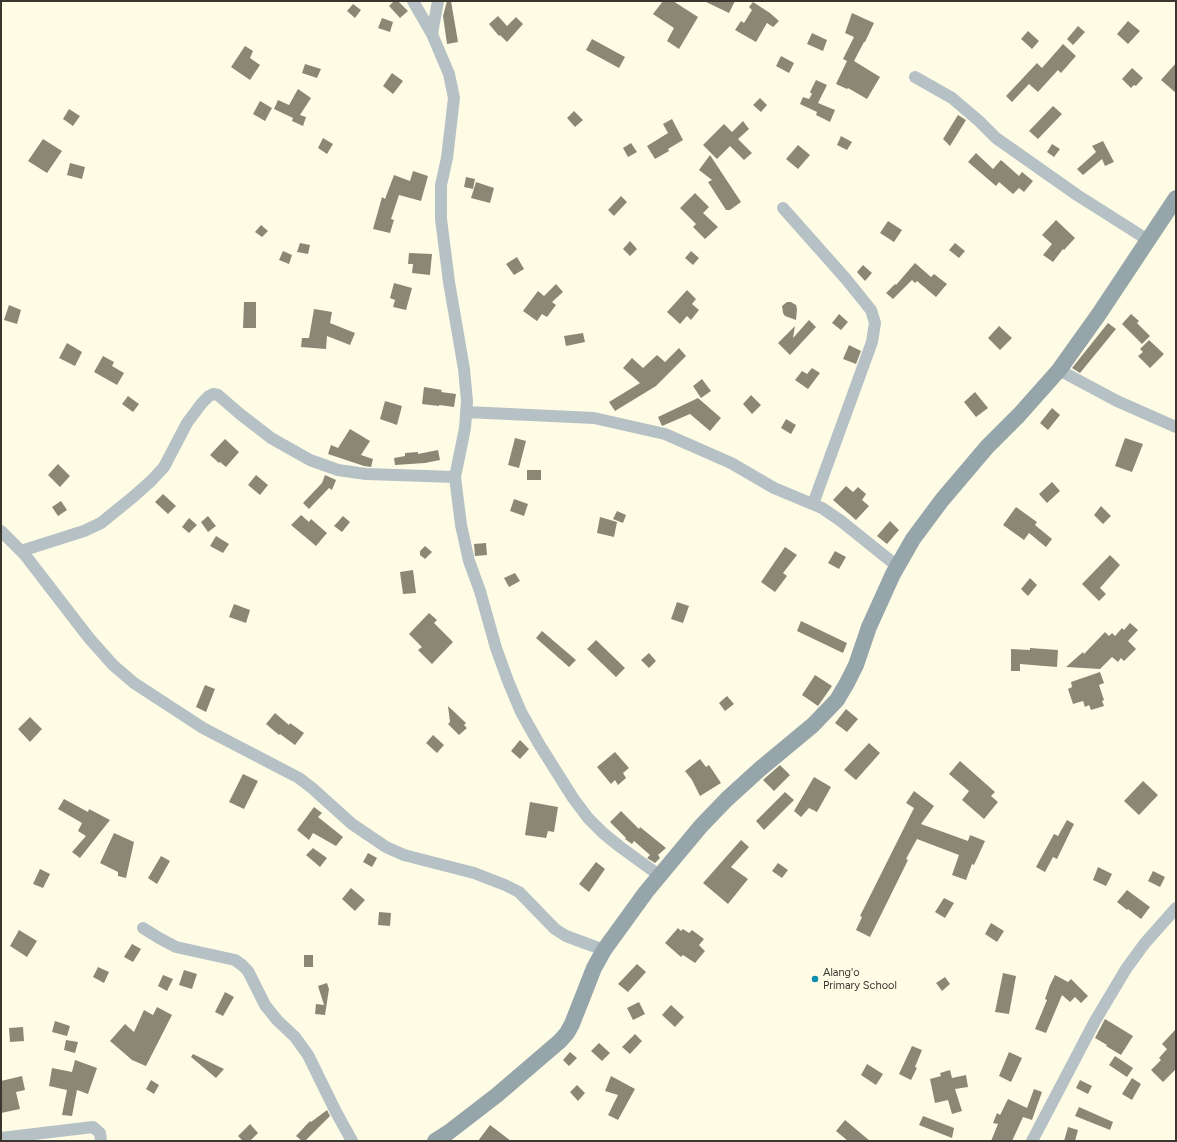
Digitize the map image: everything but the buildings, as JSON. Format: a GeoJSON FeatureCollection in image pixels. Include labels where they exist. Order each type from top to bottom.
{"type":"FeatureCollection","features":[{"type":"Feature","properties":{"kind":"street"},"geometry":{"type":"LineString","coordinates":[[413,1],[432,34],[449,74],[454,98],[448,151],[441,185],[441,219],[449,282],[464,369],[467,400],[465,428],[456,477],[460,525],[469,561],[480,591],[496,648],[508,681],[521,712],[554,769],[588,818],[618,846],[660,876]]}},
{"type":"Feature","properties":{"kind":"street"},"geometry":{"type":"LineString","coordinates":[[432,34],[438,1]]}},
{"type":"Feature","properties":{"kind":"street"},"geometry":{"type":"LineString","coordinates":[[915,77],[952,98],[980,121],[996,138],[1077,195],[1148,240]]}},
{"type":"Feature","properties":{"kind":"street"},"geometry":{"type":"LineString","coordinates":[[435,1141],[497,1095],[568,1033],[594,968],[604,950],[646,892],[727,799],[760,769],[813,725],[837,700],[856,665],[869,627],[897,566],[913,539],[942,500],[987,447],[1059,370],[1099,314],[1176,198]]}},
{"type":"Feature","properties":{"kind":"street"},"geometry":{"type":"LineString","coordinates":[[783,208],[856,291],[871,310],[875,323],[872,342],[813,504]]}},
{"type":"Feature","properties":{"kind":"street"},"geometry":{"type":"LineString","coordinates":[[1059,370],[1117,401],[1176,427]]}},
{"type":"Feature","properties":{"kind":"street"},"geometry":{"type":"LineString","coordinates":[[21,551],[84,531],[101,523],[133,497],[164,467],[188,423],[202,403],[213,394],[218,395],[271,438],[310,460],[338,470],[366,474],[456,477]]}},
{"type":"Feature","properties":{"kind":"street"},"geometry":{"type":"LineString","coordinates":[[466,412],[594,418],[665,434],[731,463],[774,488],[822,508],[841,521],[897,566]]}},
{"type":"Feature","properties":{"kind":"street"},"geometry":{"type":"LineString","coordinates":[[1,531],[21,551],[89,638],[113,665],[134,683],[204,728],[299,778],[352,824],[386,847],[404,854],[474,873],[505,885],[519,892],[555,929],[566,936],[604,950]]}},
{"type":"Feature","properties":{"kind":"street"},"geometry":{"type":"LineString","coordinates":[[1032,1141],[1095,1021],[1126,969],[1145,943],[1176,908]]}},
{"type":"Feature","properties":{"kind":"street"},"geometry":{"type":"LineString","coordinates":[[143,928],[176,947],[234,960],[248,971],[265,1005],[277,1020],[295,1037],[308,1055],[352,1141]]}},
{"type":"Feature","properties":{"kind":"street"},"geometry":{"type":"LineString","coordinates":[[1,1138],[93,1127],[100,1133],[101,1141]]}},
{"type":"Feature","properties":{"kind":"place","name":"Alang'o Primary School"},"geometry":{"type":"Point","coordinates":[815,979]}}]}
